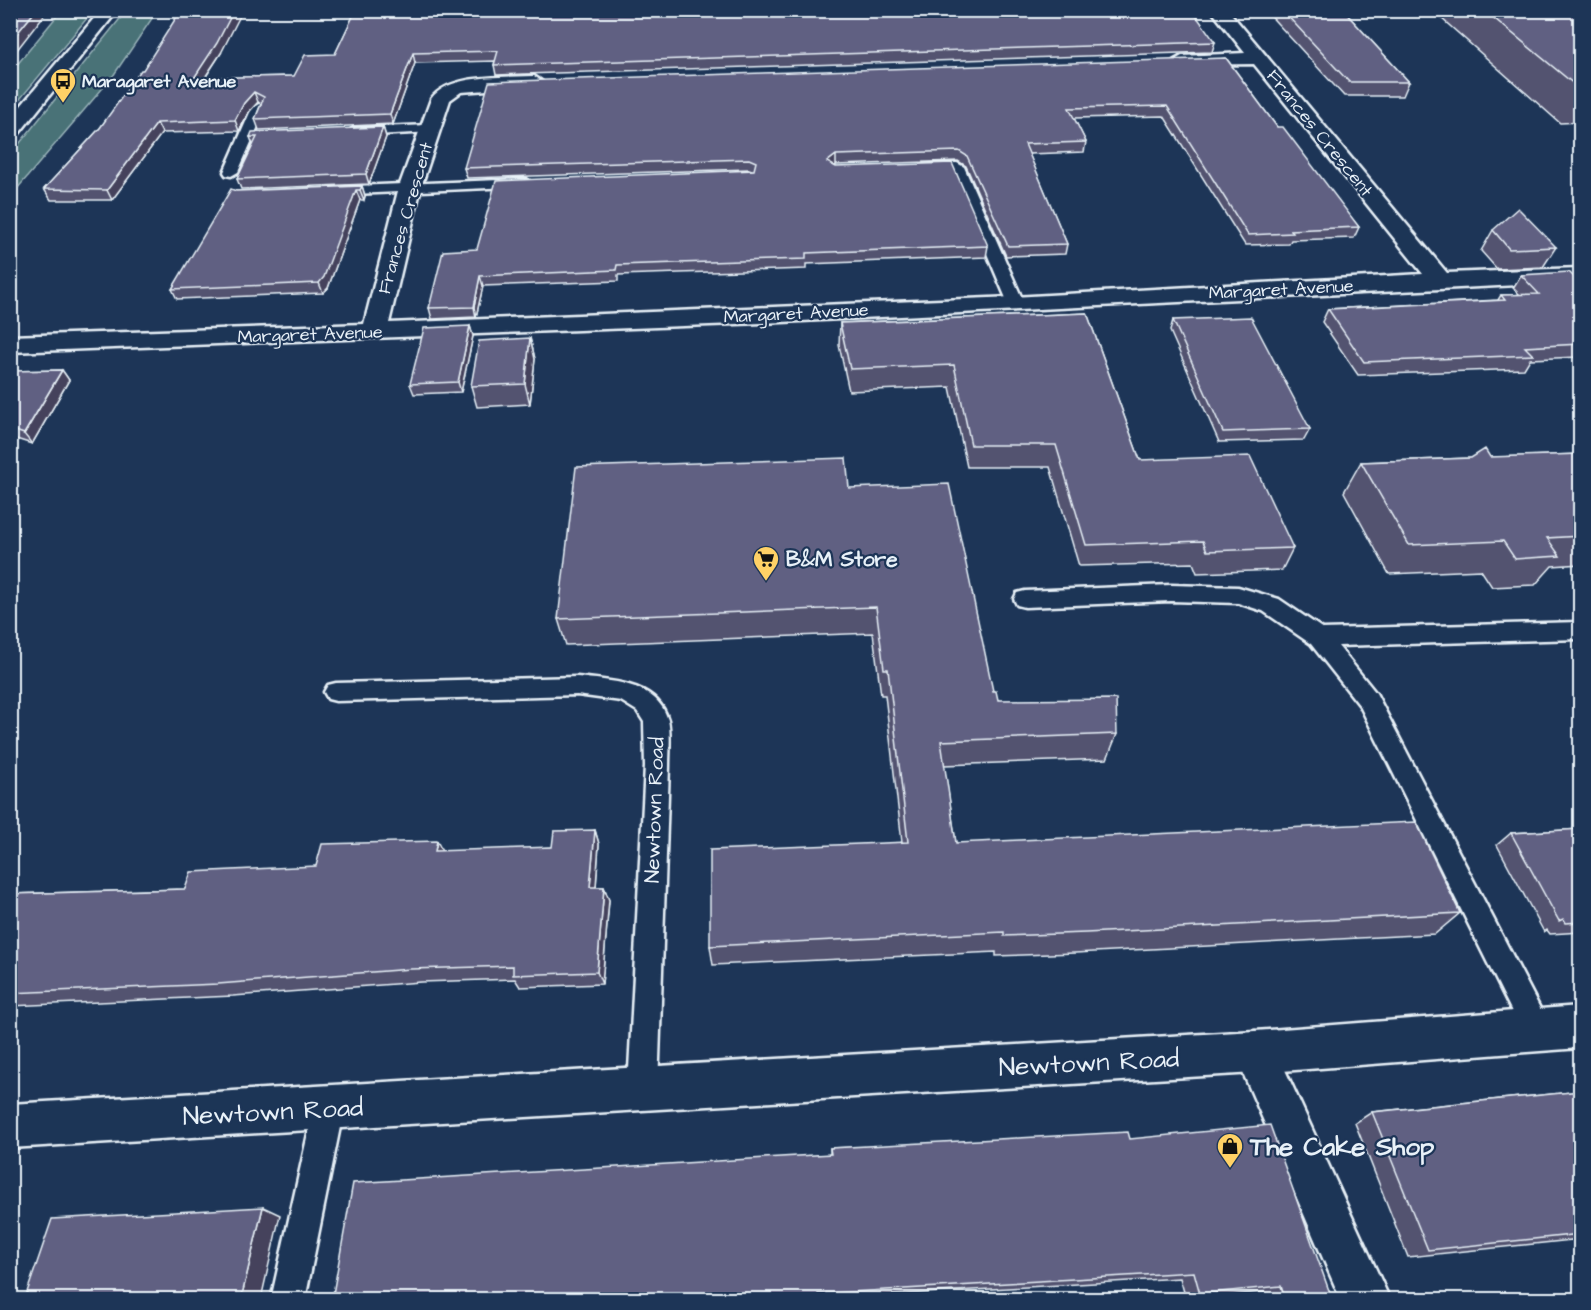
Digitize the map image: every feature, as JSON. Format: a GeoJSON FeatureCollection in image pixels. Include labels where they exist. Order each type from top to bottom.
{"type":"FeatureCollection","features":[{"type":"Feature","properties":{"kind":"street"},"geometry":{"type":"LineString","coordinates":[[10,132],[110,10]]}},
{"type":"Feature","properties":{"kind":"street"},"geometry":{"type":"LineString","coordinates":[[1219,10],[1259,58]]}},
{"type":"Feature","properties":{"kind":"street","name":"Frances Crescent"},"geometry":{"type":"LineString","coordinates":[[1165,61],[1259,58],[1440,280]]}},
{"type":"Feature","properties":{"kind":"street","name":"Frances Crescent"},"geometry":{"type":"LineString","coordinates":[[374,332],[410,187],[441,99],[448,91],[478,84],[549,82]]}},
{"type":"Feature","properties":{"kind":"street","name":"Margaret Avenue"},"geometry":{"type":"LineString","coordinates":[[10,344],[374,332],[1581,275]]}},
{"type":"Feature","properties":{"kind":"street","name":"Newtown Road"},"geometry":{"type":"LineString","coordinates":[[10,1126],[1255,1052],[1581,1027]]}},
{"type":"Feature","properties":{"kind":"street"},"geometry":{"type":"LineString","coordinates":[[1255,1052],[1366,1299]]}},
{"type":"Feature","properties":{"kind":"lane"},"geometry":{"type":"LineString","coordinates":[[231,172],[259,108]]}},
{"type":"Feature","properties":{"kind":"lane"},"geometry":{"type":"LineString","coordinates":[[338,133],[430,129]]}},
{"type":"Feature","properties":{"kind":"lane"},"geometry":{"type":"LineString","coordinates":[[245,136],[268,135]]}},
{"type":"Feature","properties":{"kind":"lane"},"geometry":{"type":"LineString","coordinates":[[913,169],[957,167],[1016,303]]}},
{"type":"Feature","properties":{"kind":"lane"},"geometry":{"type":"LineString","coordinates":[[319,191],[539,182]]}},
{"type":"Feature","properties":{"kind":"lane"},"geometry":{"type":"LineString","coordinates":[[1026,599],[1171,593],[1239,595],[1271,605],[1319,638],[1368,700],[1536,1030]]}},
{"type":"Feature","properties":{"kind":"lane"},"geometry":{"type":"LineString","coordinates":[[1319,638],[1581,630]]}},
{"type":"Feature","properties":{"kind":"lane","name":"Newtown Road"},"geometry":{"type":"LineString","coordinates":[[336,692],[577,686],[626,692],[645,704],[656,720],[657,766],[643,1089]]}},
{"type":"Feature","properties":{"kind":"lane"},"geometry":{"type":"LineString","coordinates":[[288,1299],[329,1107]]}},
{"type":"Feature","properties":{"kind":"green space"},"geometry":{"type":"Polygon","coordinates":[[[127,10],[157,11],[113,76],[11,196],[11,154],[127,10]]]}},
{"type":"Feature","properties":{"kind":"green space"},"geometry":{"type":"Polygon","coordinates":[[[61,11],[93,11],[11,110],[11,72],[61,11]]]}},
{"type":"Feature","properties":{"kind":"building"},"geometry":{"type":"Polygon","coordinates":[[[10,10],[36,10],[10,42],[10,10]]]}},
{"type":"Feature","properties":{"kind":"building"},"geometry":{"type":"Polygon","coordinates":[[[181,10],[234,10],[217,43],[194,78],[294,76],[305,55],[335,54],[356,10],[1192,10],[1215,42],[494,65],[498,51],[413,53],[390,114],[255,119],[264,97],[254,92],[244,103],[235,120],[157,123],[107,190],[44,189],[100,128],[143,70],[181,10]]]}},
{"type":"Feature","properties":{"kind":"building"},"geometry":{"type":"Polygon","coordinates":[[[1282,10],[1343,10],[1409,82],[1349,82],[1282,10]]]}},
{"type":"Feature","properties":{"kind":"building"},"geometry":{"type":"Polygon","coordinates":[[[1484,10],[1581,10],[1581,89],[1580,89],[1484,10]]]}},
{"type":"Feature","properties":{"kind":"building"},"geometry":{"type":"Polygon","coordinates":[[[1226,58],[1277,127],[1283,127],[1359,227],[1291,230],[1293,233],[1248,235],[1167,106],[1069,108],[1086,142],[1025,144],[1067,244],[1008,246],[967,156],[959,151],[836,155],[827,162],[836,167],[952,163],[988,246],[806,253],[806,259],[617,265],[616,270],[480,276],[474,307],[429,308],[443,251],[477,249],[496,181],[754,170],[756,162],[749,159],[464,168],[489,82],[1226,58]]]}},
{"type":"Feature","properties":{"kind":"building"},"geometry":{"type":"Polygon","coordinates":[[[383,127],[366,174],[237,179],[257,137],[250,137],[252,132],[383,127]]]}},
{"type":"Feature","properties":{"kind":"building"},"geometry":{"type":"Polygon","coordinates":[[[362,186],[360,190],[356,190],[324,277],[319,283],[172,289],[231,189],[236,191],[362,186]]]}},
{"type":"Feature","properties":{"kind":"building"},"geometry":{"type":"Polygon","coordinates":[[[1518,208],[1556,247],[1509,249],[1493,230],[1518,208]]]}},
{"type":"Feature","properties":{"kind":"building"},"geometry":{"type":"Polygon","coordinates":[[[1569,272],[1581,284],[1581,344],[1525,347],[1533,355],[1364,362],[1328,309],[1505,300],[1501,295],[1539,294],[1521,275],[1569,272]]]}},
{"type":"Feature","properties":{"kind":"building"},"geometry":{"type":"Polygon","coordinates":[[[1087,313],[1140,460],[1250,456],[1293,548],[1207,551],[1203,541],[1086,545],[1056,445],[971,445],[954,365],[850,369],[840,323],[1087,313]]]}},
{"type":"Feature","properties":{"kind":"building"},"geometry":{"type":"Polygon","coordinates":[[[1251,317],[1310,429],[1223,432],[1173,320],[1251,317]]]}},
{"type":"Feature","properties":{"kind":"building"},"geometry":{"type":"Polygon","coordinates":[[[470,326],[458,382],[410,384],[424,328],[470,326]]]}},
{"type":"Feature","properties":{"kind":"building"},"geometry":{"type":"Polygon","coordinates":[[[530,338],[525,384],[471,386],[479,341],[530,338]]]}},
{"type":"Feature","properties":{"kind":"building"},"geometry":{"type":"Polygon","coordinates":[[[62,370],[24,434],[10,429],[10,371],[62,370]]]}},
{"type":"Feature","properties":{"kind":"building"},"geometry":{"type":"Polygon","coordinates":[[[1485,449],[1490,457],[1581,454],[1581,536],[1547,538],[1560,556],[1515,559],[1503,541],[1409,545],[1361,462],[1471,458],[1485,449]]]}},
{"type":"Feature","properties":{"kind":"building"},"geometry":{"type":"Polygon","coordinates":[[[846,458],[849,488],[949,484],[993,691],[996,691],[998,700],[1116,699],[1117,734],[941,741],[956,843],[1416,822],[1460,913],[1086,933],[1004,936],[1004,932],[710,946],[710,850],[908,842],[888,669],[884,669],[876,607],[558,619],[576,467],[846,458]]]}},
{"type":"Feature","properties":{"kind":"building"},"geometry":{"type":"Polygon","coordinates":[[[1581,829],[1581,922],[1565,923],[1563,919],[1559,921],[1511,833],[1581,829]]]}},
{"type":"Feature","properties":{"kind":"building"},"geometry":{"type":"Polygon","coordinates":[[[595,830],[590,887],[604,887],[597,972],[513,975],[513,966],[411,969],[218,984],[10,993],[10,894],[185,889],[191,872],[316,866],[322,844],[437,841],[435,851],[552,847],[554,831],[595,830]]]}},
{"type":"Feature","properties":{"kind":"building"},"geometry":{"type":"Polygon","coordinates":[[[1581,1091],[1581,1234],[1428,1250],[1372,1112],[1581,1091]]]}},
{"type":"Feature","properties":{"kind":"building"},"geometry":{"type":"Polygon","coordinates":[[[1270,1125],[1332,1299],[1285,1299],[1281,1286],[1200,1294],[1194,1272],[818,1294],[818,1299],[348,1299],[349,1293],[333,1294],[353,1183],[831,1154],[830,1148],[1128,1132],[1130,1139],[1270,1125]]]}},
{"type":"Feature","properties":{"kind":"building"},"geometry":{"type":"Polygon","coordinates":[[[263,1207],[241,1299],[10,1299],[25,1298],[52,1219],[263,1207]]]}},
{"type":"Feature","properties":{"kind":"place","name":"Maragaret Avenue"},"geometry":{"type":"Point","coordinates":[63,104]}},
{"type":"Feature","properties":{"kind":"place","name":"B&M Store"},"geometry":{"type":"Point","coordinates":[766,582]}},
{"type":"Feature","properties":{"kind":"place","name":"The Cake Shop"},"geometry":{"type":"Point","coordinates":[1230,1169]}}]}
